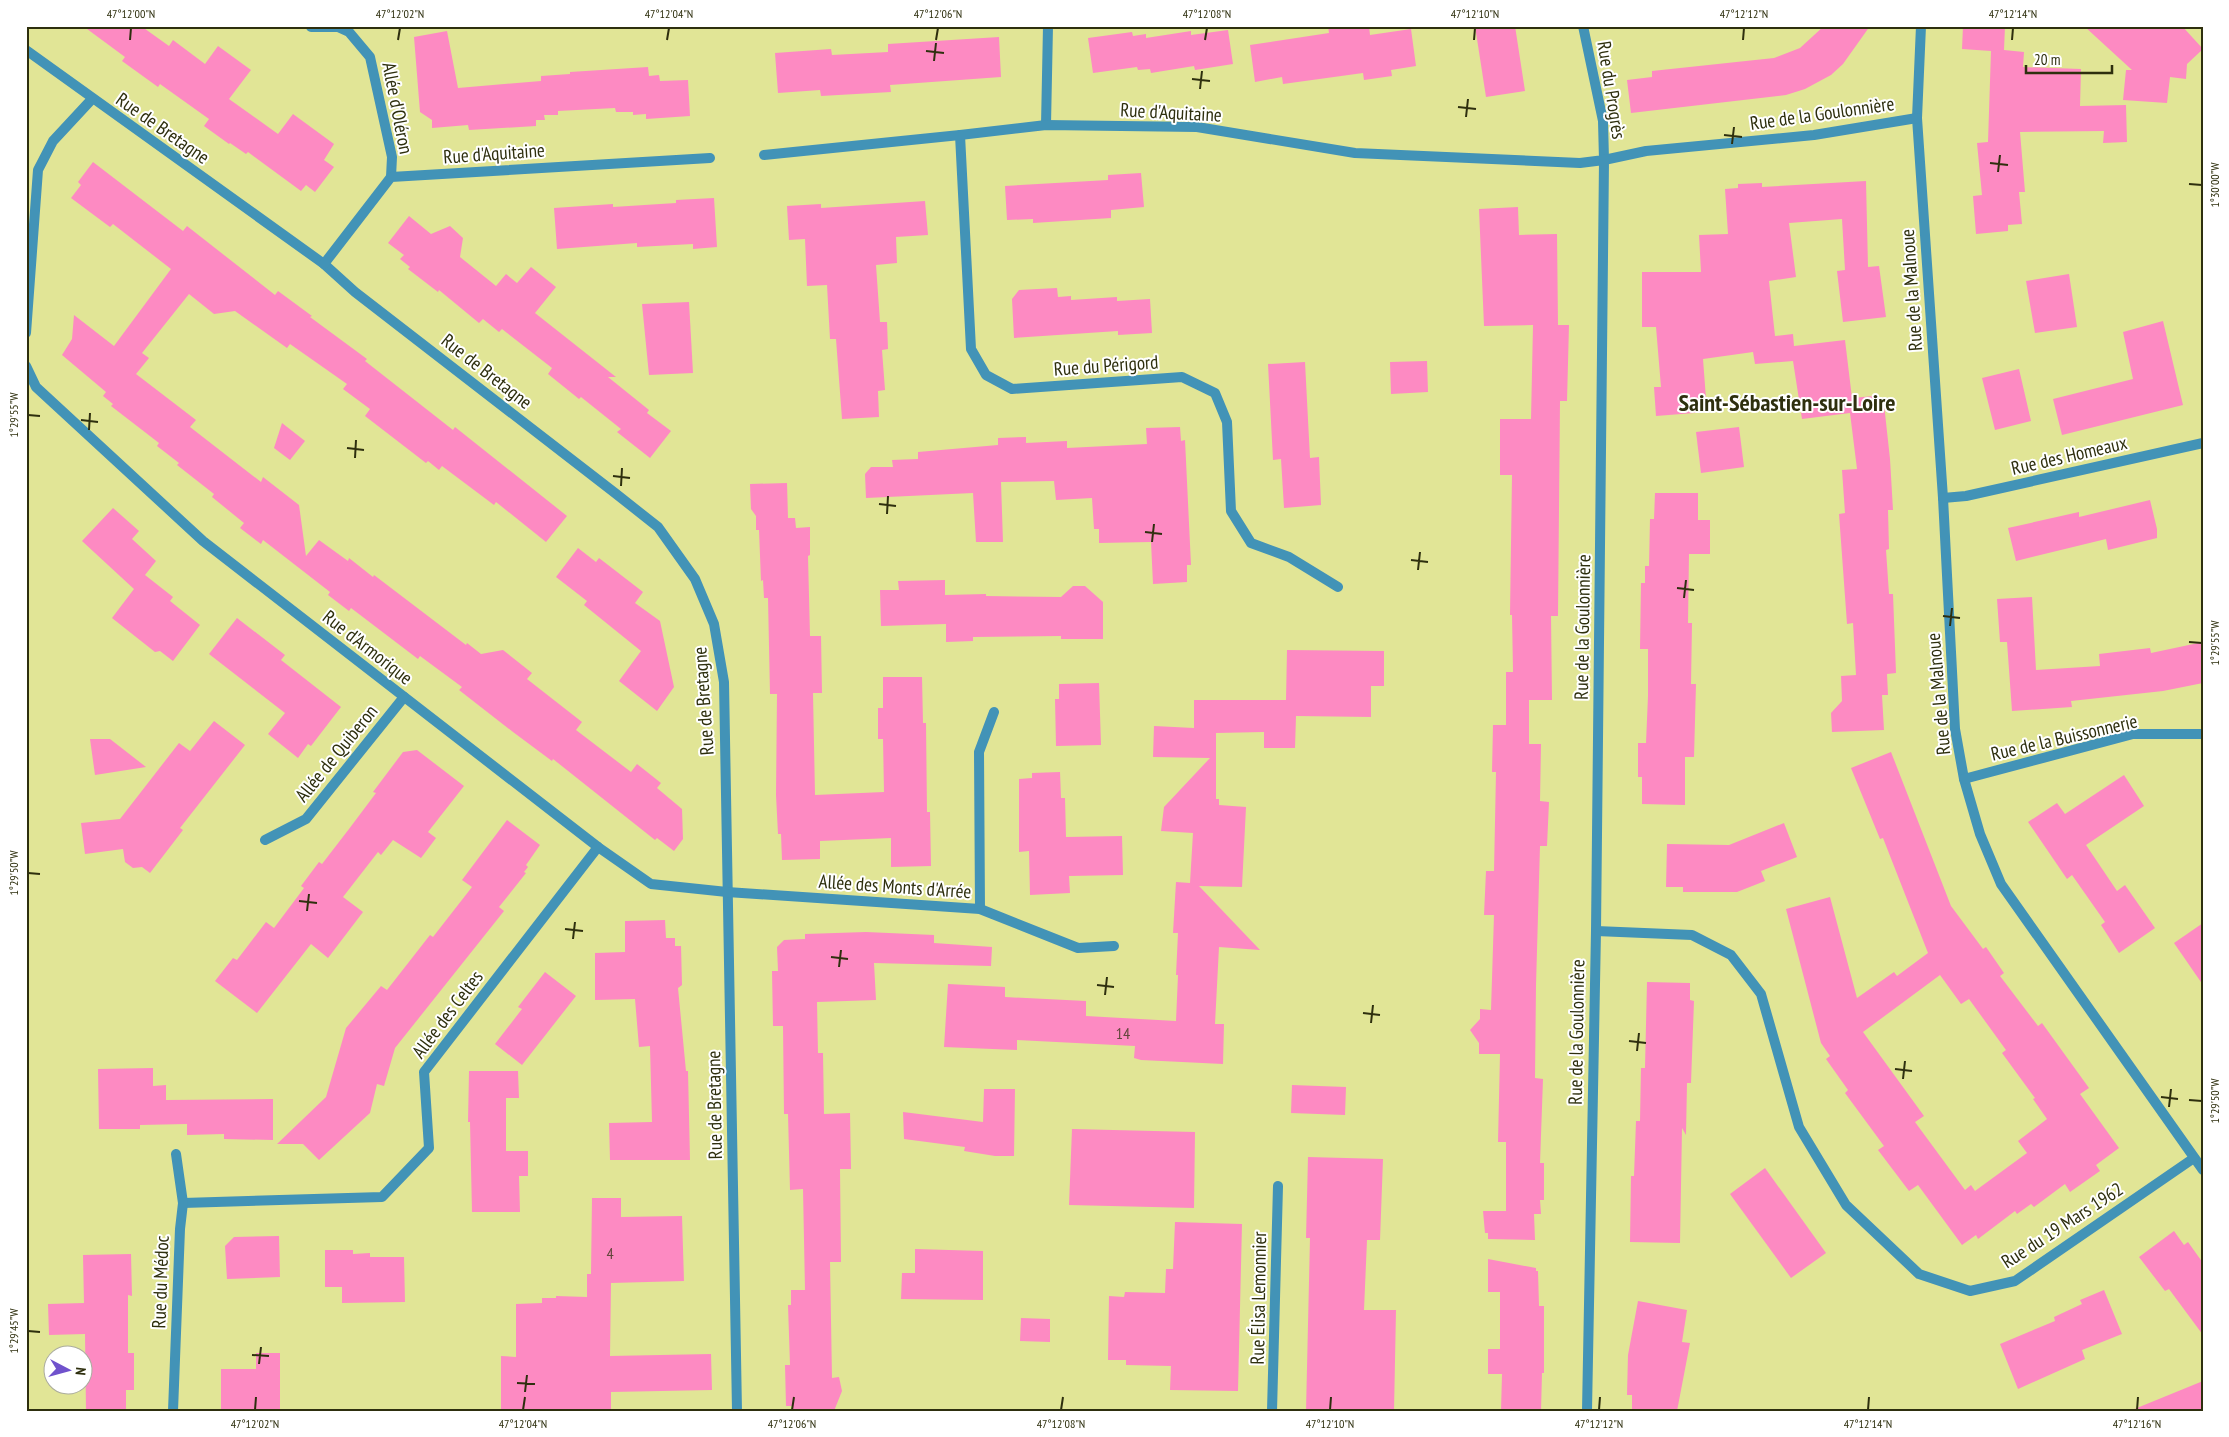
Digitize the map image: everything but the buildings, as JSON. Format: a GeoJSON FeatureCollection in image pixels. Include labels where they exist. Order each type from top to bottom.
{"type":"FeatureCollection","features":[{"type":"Feature","properties":{"kind":"street"},"geometry":{"type":"LineString","coordinates":[[1046,125],[1048,26]]}},
{"type":"Feature","properties":{"kind":"street","name":"Rue du Progrès"},"geometry":{"type":"LineString","coordinates":[[1583,26],[1603,121],[1604,160]]}},
{"type":"Feature","properties":{"kind":"street","name":"Rue de la Malnoue"},"geometry":{"type":"LineString","coordinates":[[1921,26],[1917,118],[1955,729],[1964,779],[1980,834],[2001,884],[2203,1170]]}},
{"type":"Feature","properties":{"kind":"street","name":"Allée d'Oléron"},"geometry":{"type":"LineString","coordinates":[[311,27],[338,27],[349,32],[370,56],[392,157],[391,177]]}},
{"type":"Feature","properties":{"kind":"street","name":"Rue de Bretagne"},"geometry":{"type":"LineString","coordinates":[[26,50],[324,264],[355,292],[658,526],[695,579],[714,624],[724,682],[737,1411]]}},
{"type":"Feature","properties":{"kind":"street"},"geometry":{"type":"LineString","coordinates":[[26,334],[38,170],[53,141],[92,99]]}},
{"type":"Feature","properties":{"kind":"street","name":"Rue de la Goulonnière"},"geometry":{"type":"LineString","coordinates":[[1586,1411],[1596,931],[1604,160],[1646,151],[1814,135],[1917,118]]}},
{"type":"Feature","properties":{"kind":"street","name":"Rue d'Aquitaine"},"geometry":{"type":"LineString","coordinates":[[764,155],[1046,125],[1197,127],[1355,153],[1580,163],[1604,160]]}},
{"type":"Feature","properties":{"kind":"street","name":"Rue du Périgord"},"geometry":{"type":"LineString","coordinates":[[960,135],[971,349],[986,375],[1012,389],[1182,377],[1215,393],[1227,422],[1231,511],[1251,543],[1289,556],[1338,587]]}},
{"type":"Feature","properties":{"kind":"street","name":"Rue d'Aquitaine"},"geometry":{"type":"LineString","coordinates":[[391,177],[710,158]]}},
{"type":"Feature","properties":{"kind":"street"},"geometry":{"type":"LineString","coordinates":[[324,264],[391,177]]}},
{"type":"Feature","properties":{"kind":"street","name":"Rue d'Armorique"},"geometry":{"type":"LineString","coordinates":[[26,366],[36,387],[203,541],[598,847],[651,884],[727,892]]}},
{"type":"Feature","properties":{"kind":"street","name":"Rue des Homeaux"},"geometry":{"type":"LineString","coordinates":[[1942,498],[1975,494],[2203,443]]}},
{"type":"Feature","properties":{"kind":"street","name":"Allée de Quiberon"},"geometry":{"type":"LineString","coordinates":[[265,840],[306,819],[404,697]]}},
{"type":"Feature","properties":{"kind":"street"},"geometry":{"type":"LineString","coordinates":[[980,909],[979,752],[994,712]]}},
{"type":"Feature","properties":{"kind":"street","name":"Rue de la Buissonnerie"},"geometry":{"type":"LineString","coordinates":[[1964,779],[2133,734],[2203,734]]}},
{"type":"Feature","properties":{"kind":"street","name":"Allée des Celtes"},"geometry":{"type":"LineString","coordinates":[[183,1203],[382,1197],[429,1148],[424,1072],[598,847]]}},
{"type":"Feature","properties":{"kind":"street","name":"Allée des Monts d'Arrée"},"geometry":{"type":"LineString","coordinates":[[727,892],[980,909],[1078,948],[1114,946]]}},
{"type":"Feature","properties":{"kind":"street","name":"Rue du 19 Mars 1962"},"geometry":{"type":"LineString","coordinates":[[1596,931],[1692,935],[1731,955],[1761,994],[1799,1127],[1846,1204],[1919,1274],[1970,1291],[2015,1281],[2194,1158]]}},
{"type":"Feature","properties":{"kind":"street","name":"Rue du Médoc"},"geometry":{"type":"LineString","coordinates":[[173,1411],[180,1229],[183,1203],[176,1154]]}},
{"type":"Feature","properties":{"kind":"street","name":"Rue Élisa Lemonnier"},"geometry":{"type":"LineString","coordinates":[[1272,1411],[1278,1186]]}},
{"type":"Feature","properties":{"kind":"district","name":"Saint-Sébastien-sur-Loire"},"geometry":{"type":"Point","coordinates":[1787,403]}}]}
